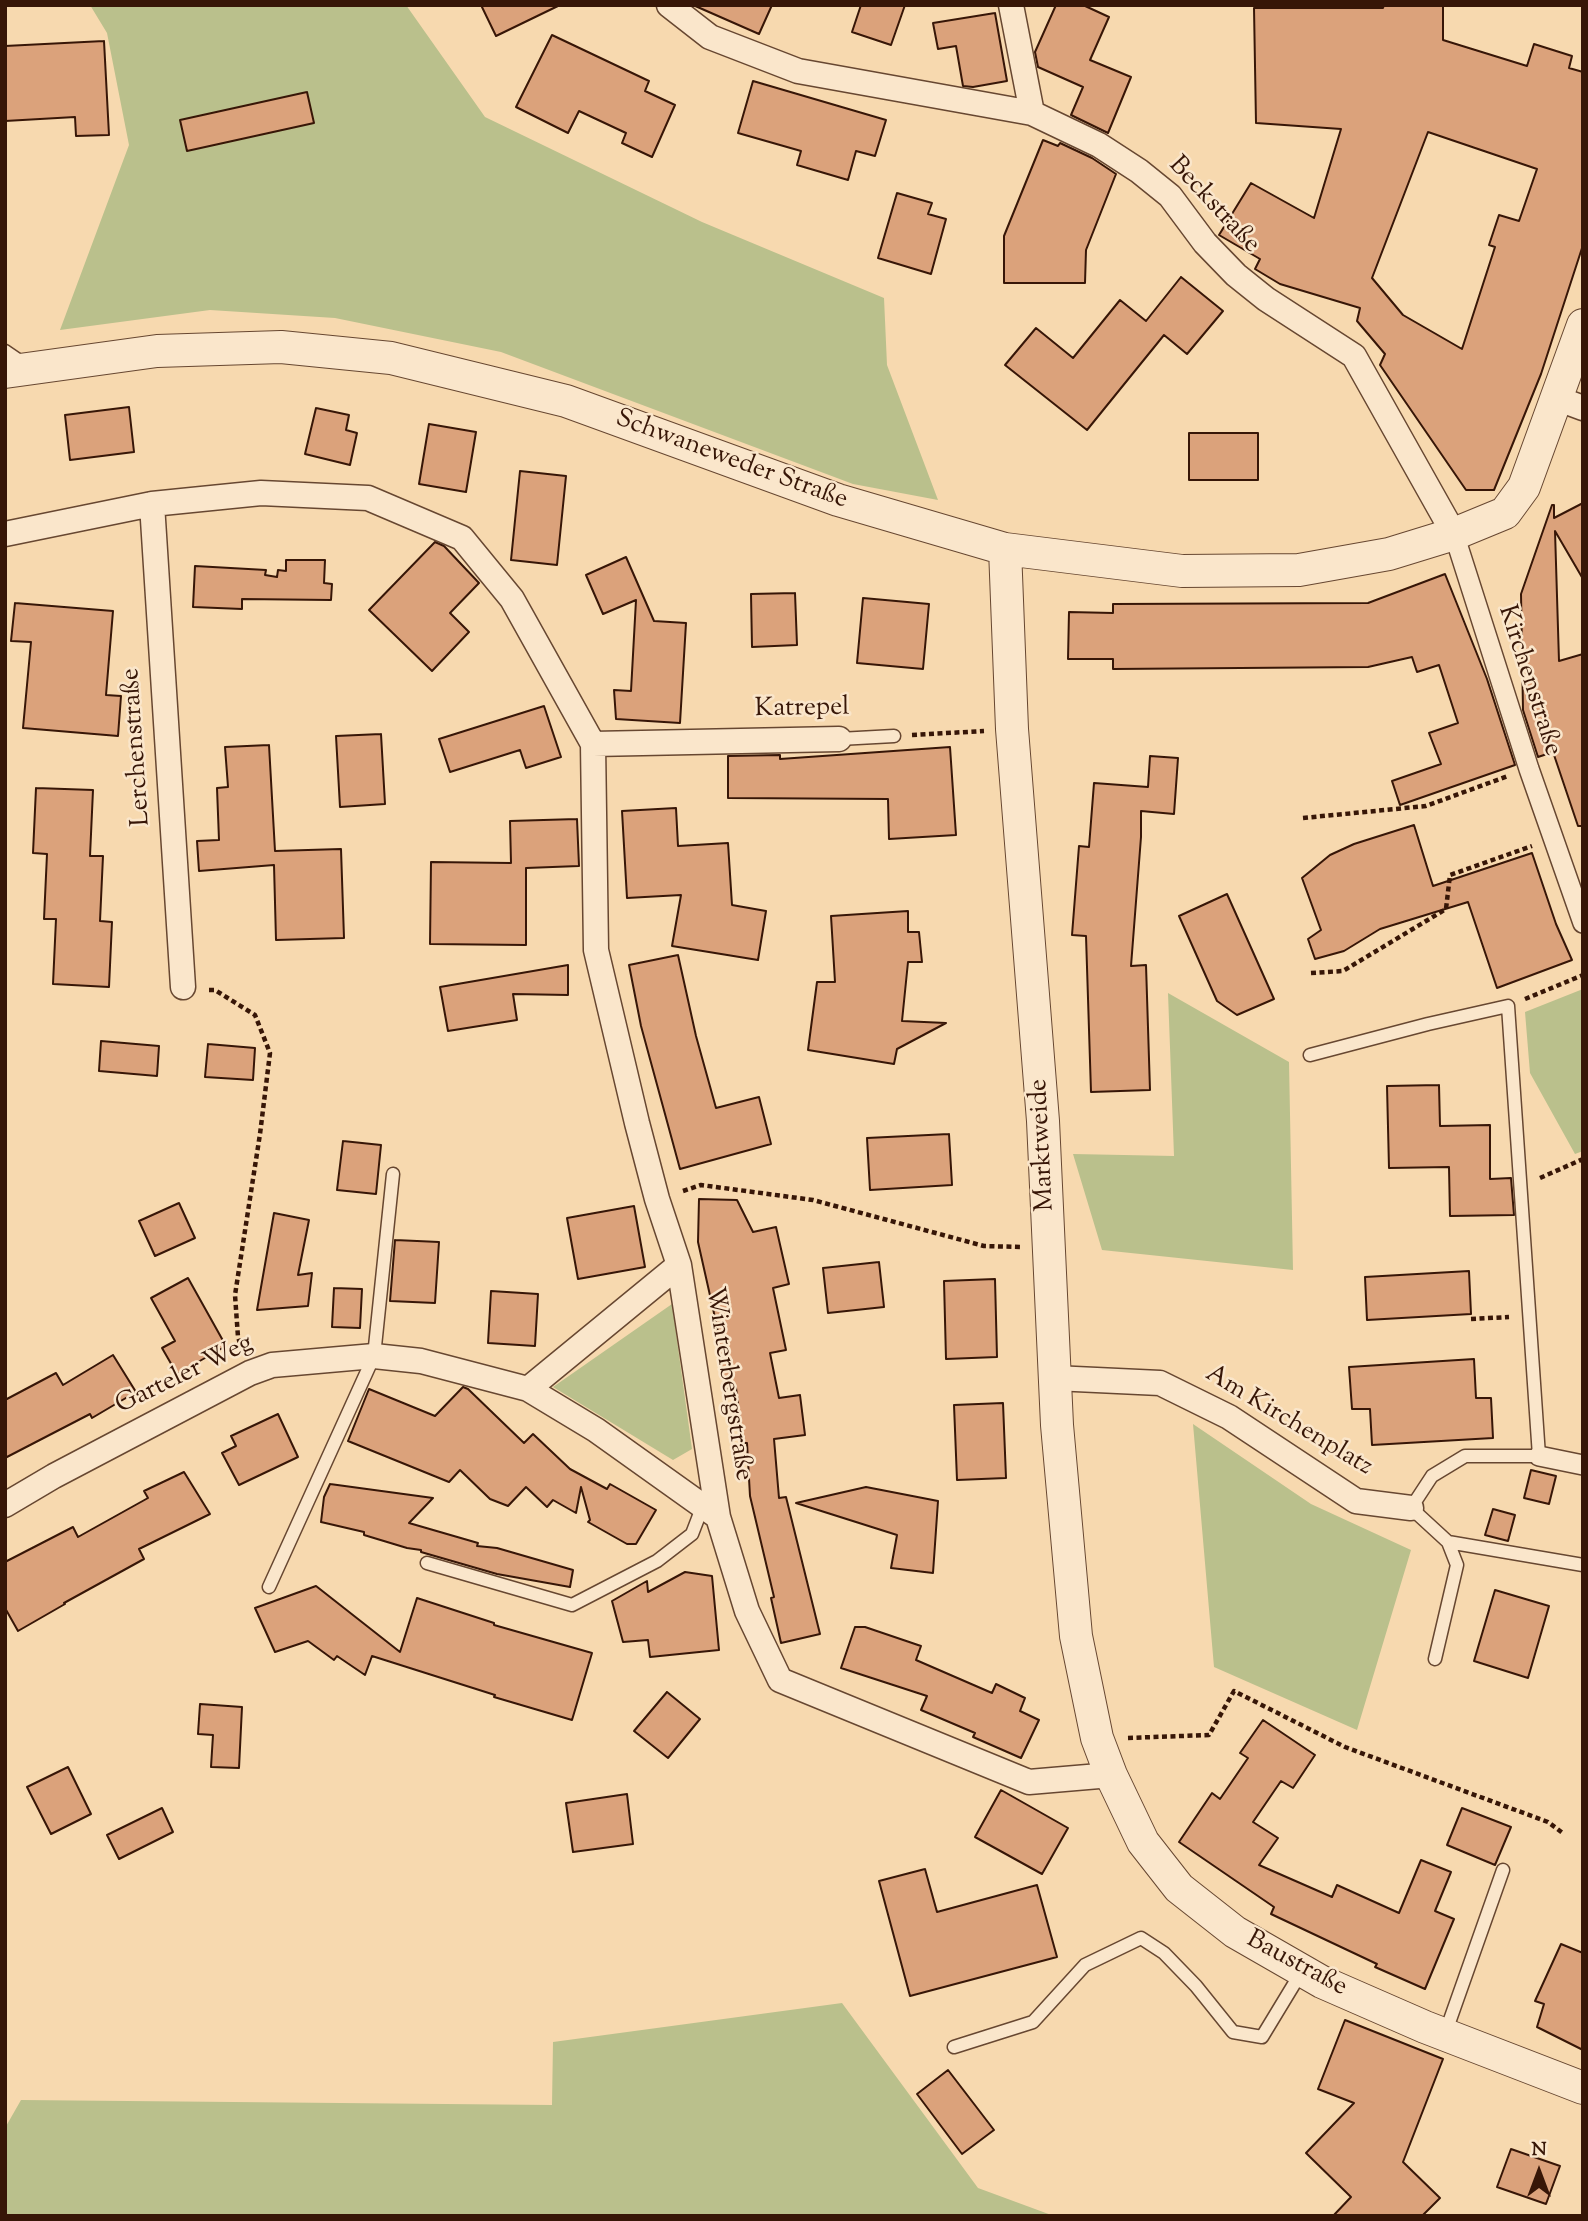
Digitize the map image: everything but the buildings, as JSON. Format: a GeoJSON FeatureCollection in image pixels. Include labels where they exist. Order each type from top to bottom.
{"type":"FeatureCollection","features":[{"type":"Feature","properties":{"kind":"street","name":"Beckstraße"},"geometry":{"type":"LineString","coordinates":[[669,5],[710,37],[798,71],[1032,113],[1099,145],[1139,171],[1170,196],[1205,243],[1236,275],[1266,299],[1354,356],[1454,534]]}},
{"type":"Feature","properties":{"kind":"street"},"geometry":{"type":"LineString","coordinates":[[1011,5],[1032,113]]}},
{"type":"Feature","properties":{"kind":"street","name":"Schwaneweder Straße"},"geometry":{"type":"LineString","coordinates":[[14,364],[157,351],[281,348],[391,358],[566,401],[838,500],[1005,549],[1182,572],[1300,570],[1389,554],[1454,534],[1505,513],[1524,488],[1570,403],[1583,325]]}},
{"type":"Feature","properties":{"kind":"street"},"geometry":{"type":"LineString","coordinates":[[5,534],[152,504],[261,493],[368,498],[461,538],[512,600],[593,744]]}},
{"type":"Feature","properties":{"kind":"street","name":"Lerchenstraße"},"geometry":{"type":"LineString","coordinates":[[152,504],[183,987]]}},
{"type":"Feature","properties":{"kind":"street","name":"Kirchenstraße"},"geometry":{"type":"LineString","coordinates":[[1454,534],[1529,769],[1583,923]]}},
{"type":"Feature","properties":{"kind":"street","name":"Marktweide"},"geometry":{"type":"LineString","coordinates":[[1005,549],[1012,729],[1033,974],[1054,1378],[1076,1636],[1097,1738]]}},
{"type":"Feature","properties":{"kind":"street","name":"Katrepel"},"geometry":{"type":"LineString","coordinates":[[593,744],[839,740]]}},
{"type":"Feature","properties":{"kind":"street","name":"Winterbergstraße"},"geometry":{"type":"LineString","coordinates":[[593,744],[596,950],[657,1199],[679,1265],[710,1513],[747,1611],[780,1680],[1029,1782],[1111,1775]]}},
{"type":"Feature","properties":{"kind":"street"},"geometry":{"type":"LineString","coordinates":[[528,1389],[679,1265]]}},
{"type":"Feature","properties":{"kind":"street","name":"Garteler Weg"},"geometry":{"type":"LineString","coordinates":[[5,1505],[54,1476],[250,1373],[272,1365],[374,1356],[421,1361],[528,1389],[596,1430],[710,1513]]}},
{"type":"Feature","properties":{"kind":"street","name":"Am Kirchenplatz"},"geometry":{"type":"LineString","coordinates":[[1054,1378],[1160,1383],[1229,1417],[1356,1501],[1411,1508]]}},
{"type":"Feature","properties":{"kind":"street"},"geometry":{"type":"LineString","coordinates":[[1539,1456],[1583,1465]]}},
{"type":"Feature","properties":{"kind":"street","name":"Baustraße"},"geometry":{"type":"LineString","coordinates":[[1097,1738],[1111,1775],[1143,1842],[1179,1888],[1235,1932],[1322,1982],[1445,2035],[1583,2088]]}},
{"type":"Feature","properties":{"kind":"lane","name":"Katrepel"},"geometry":{"type":"LineString","coordinates":[[839,740],[894,736]]}},
{"type":"Feature","properties":{"kind":"lane"},"geometry":{"type":"LineString","coordinates":[[1310,1055],[1508,1006],[1539,1456],[1465,1456],[1432,1476],[1411,1508],[1448,1542],[1457,1565],[1434,1659]]}},
{"type":"Feature","properties":{"kind":"lane"},"geometry":{"type":"LineString","coordinates":[[269,1587],[374,1356],[393,1174]]}},
{"type":"Feature","properties":{"kind":"lane"},"geometry":{"type":"LineString","coordinates":[[427,1563],[572,1605],[657,1561],[692,1534],[710,1513]]}},
{"type":"Feature","properties":{"kind":"lane"},"geometry":{"type":"LineString","coordinates":[[1448,1542],[1583,1565]]}},
{"type":"Feature","properties":{"kind":"lane"},"geometry":{"type":"LineString","coordinates":[[1445,2035],[1503,1870]]}},
{"type":"Feature","properties":{"kind":"lane"},"geometry":{"type":"LineString","coordinates":[[954,2047],[1033,2022],[1085,1965],[1141,1938],[1164,1953],[1196,1986],[1233,2032],[1262,2037],[1302,1970]]}},
{"type":"Feature","properties":{"kind":"path"},"geometry":{"type":"LineString","coordinates":[[894,736],[1012,729]]}},
{"type":"Feature","properties":{"kind":"path"},"geometry":{"type":"LineString","coordinates":[[1303,818],[1426,806],[1529,769]]}},
{"type":"Feature","properties":{"kind":"path"},"geometry":{"type":"LineString","coordinates":[[1311,973],[1343,971],[1446,909],[1450,875],[1553,839]]}},
{"type":"Feature","properties":{"kind":"path"},"geometry":{"type":"LineString","coordinates":[[1508,1006],[1583,975]]}},
{"type":"Feature","properties":{"kind":"path"},"geometry":{"type":"LineString","coordinates":[[183,987],[215,990],[255,1015],[270,1053],[235,1295],[238,1337],[250,1373]]}},
{"type":"Feature","properties":{"kind":"path"},"geometry":{"type":"LineString","coordinates":[[1520,1186],[1583,1159]]}},
{"type":"Feature","properties":{"kind":"path"},"geometry":{"type":"LineString","coordinates":[[657,1199],[701,1185],[813,1200],[984,1245],[1049,1245]]}},
{"type":"Feature","properties":{"kind":"path"},"geometry":{"type":"LineString","coordinates":[[1471,1319],[1529,1316]]}},
{"type":"Feature","properties":{"kind":"path"},"geometry":{"type":"LineString","coordinates":[[1097,1738],[1209,1735],[1234,1691],[1345,1746],[1548,1822],[1564,1834]]}},
{"type":"Feature","properties":{"kind":"green space"},"geometry":{"type":"Polygon","coordinates":[[[90,5],[406,5],[485,117],[702,222],[884,298],[887,365],[938,500],[853,484],[501,352],[335,318],[210,310],[60,330],[129,145],[107,33],[90,5]]]}},
{"type":"Feature","properties":{"kind":"green space"},"geometry":{"type":"Polygon","coordinates":[[[1583,989],[1583,1151],[1575,1154],[1530,1073],[1525,1012],[1583,989]]]}},
{"type":"Feature","properties":{"kind":"green space"},"geometry":{"type":"Polygon","coordinates":[[[1168,993],[1289,1062],[1293,1270],[1102,1250],[1073,1154],[1174,1156],[1168,993]]]}},
{"type":"Feature","properties":{"kind":"green space"},"geometry":{"type":"Polygon","coordinates":[[[672,1304],[692,1449],[673,1460],[553,1387],[672,1304]]]}},
{"type":"Feature","properties":{"kind":"green space"},"geometry":{"type":"Polygon","coordinates":[[[1193,1424],[1311,1504],[1411,1550],[1357,1730],[1214,1667],[1193,1424]]]}},
{"type":"Feature","properties":{"kind":"green space"},"geometry":{"type":"Polygon","coordinates":[[[842,2003],[978,2188],[1054,2216],[5,2216],[5,2128],[21,2100],[552,2105],[553,2042],[842,2003]]]}}]}
